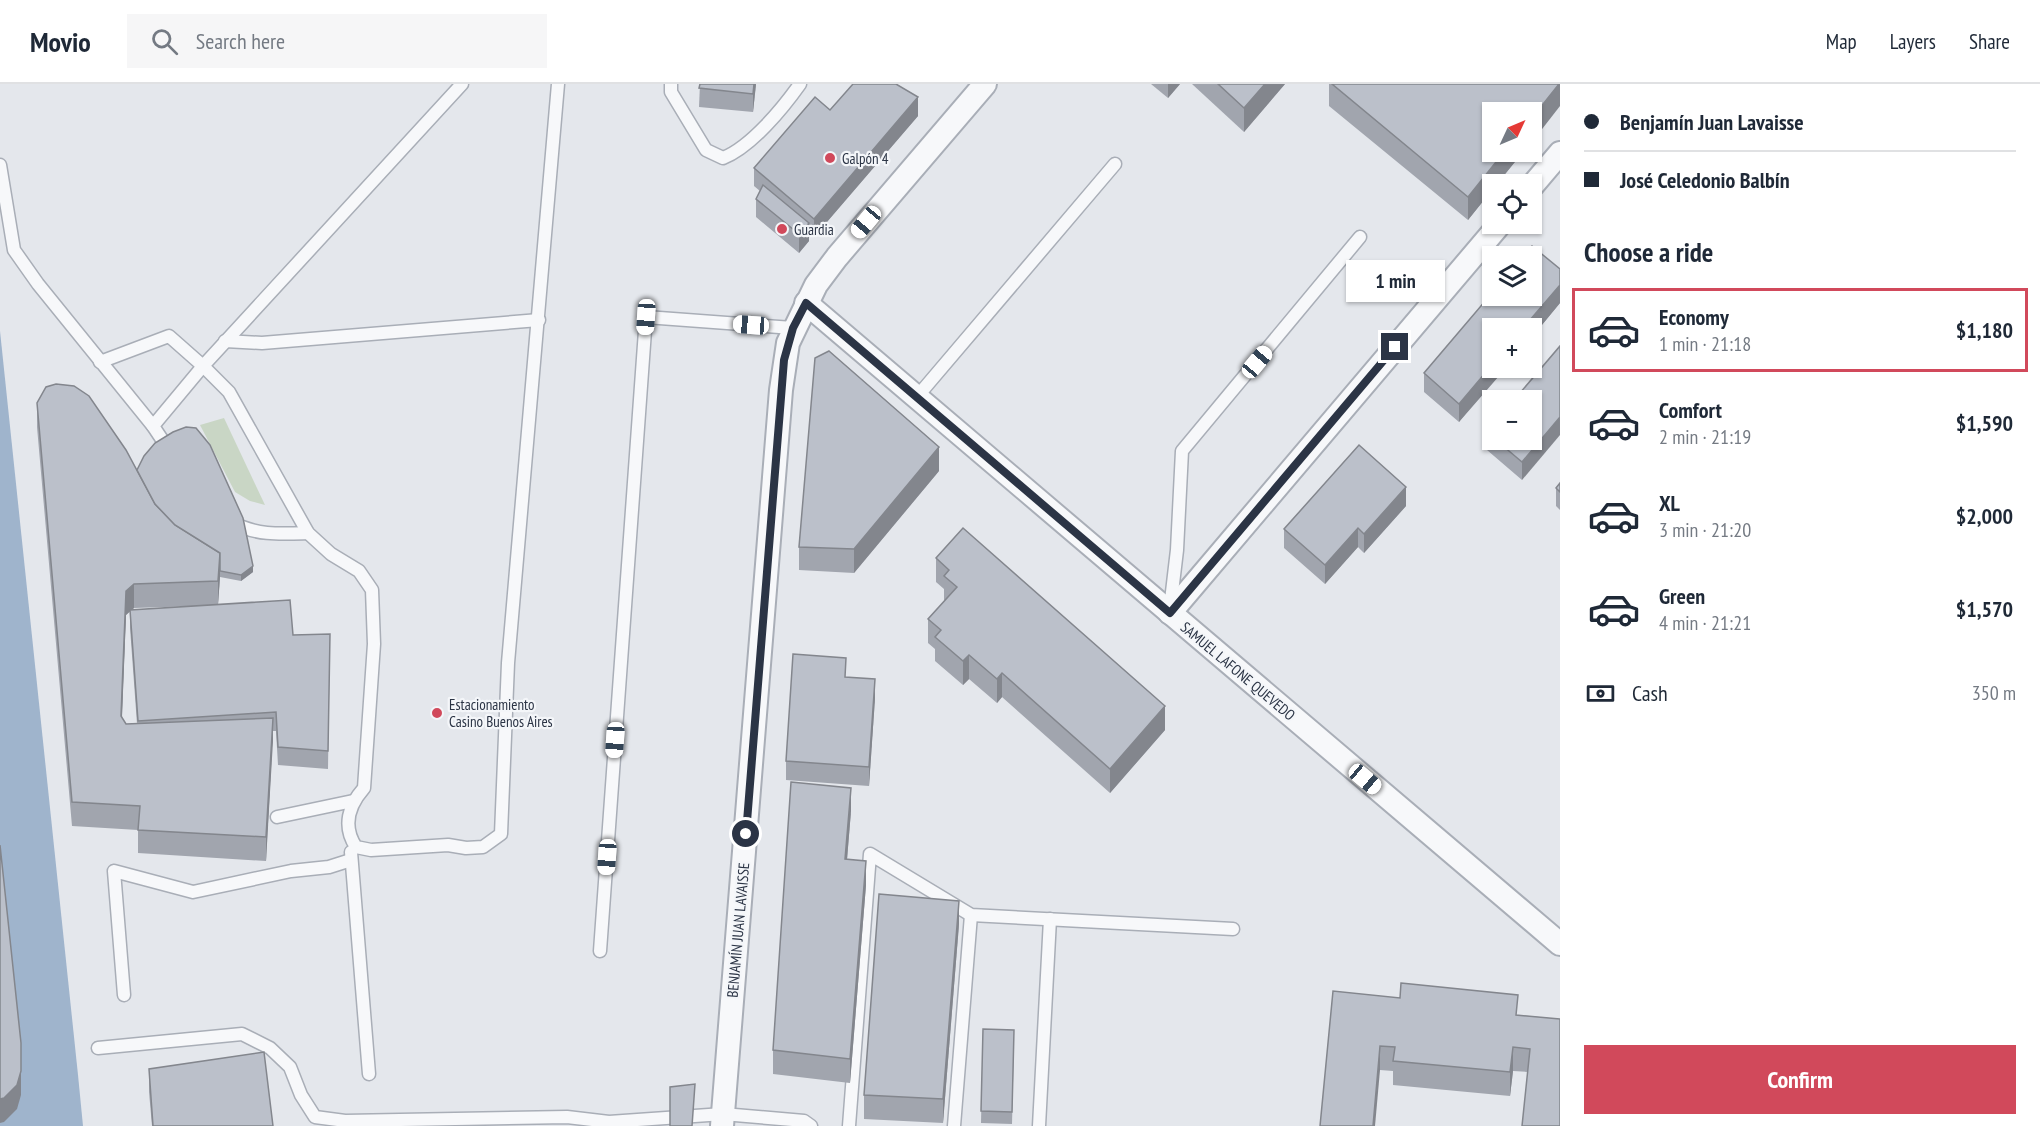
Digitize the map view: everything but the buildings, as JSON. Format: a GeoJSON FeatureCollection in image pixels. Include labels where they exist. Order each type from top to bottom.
{"type":"FeatureCollection","features":[{"type":"Feature","properties":{"kind":"street","name":"BENJAMÍN JUAN LAVAISSE"},"geometry":{"type":"LineString","coordinates":[[722,1120],[784,360],[793,328],[806,303],[837,256],[985,84]]}},
{"type":"Feature","properties":{"kind":"street"},"geometry":{"type":"LineString","coordinates":[[1542,174],[1560,153]]}},
{"type":"Feature","properties":{"kind":"street"},"geometry":{"type":"LineString","coordinates":[[1170,613],[1492,234]]}},
{"type":"Feature","properties":{"kind":"street","name":"SAMUEL LAFONE QUEVEDO"},"geometry":{"type":"LineString","coordinates":[[806,303],[1560,945]]}},
{"type":"Feature","properties":{"kind":"lane"},"geometry":{"type":"LineString","coordinates":[[153,426],[225,341],[462,84]]}},
{"type":"Feature","properties":{"kind":"lane"},"geometry":{"type":"LineString","coordinates":[[350,839],[356,847],[371,850],[448,845],[466,848],[483,847],[501,834],[508,663],[558,84]]}},
{"type":"Feature","properties":{"kind":"lane"},"geometry":{"type":"LineString","coordinates":[[671,84],[671,92],[706,150],[723,158],[738,152],[789,99],[800,84]]}},
{"type":"Feature","properties":{"kind":"lane"},"geometry":{"type":"LineString","coordinates":[[916,398],[1115,164]]}},
{"type":"Feature","properties":{"kind":"lane"},"geometry":{"type":"LineString","coordinates":[[0,165],[14,250],[100,362],[153,426],[176,461]]}},
{"type":"Feature","properties":{"kind":"lane"},"geometry":{"type":"LineString","coordinates":[[1170,613],[1177,550],[1182,451],[1360,237]]}},
{"type":"Feature","properties":{"kind":"lane"},"geometry":{"type":"LineString","coordinates":[[600,951],[646,317],[793,328]]}},
{"type":"Feature","properties":{"kind":"lane"},"geometry":{"type":"LineString","coordinates":[[225,341],[262,343],[539,320]]}},
{"type":"Feature","properties":{"kind":"lane"},"geometry":{"type":"LineString","coordinates":[[100,362],[169,336],[204,366],[229,392],[308,533],[332,554],[359,572],[372,590],[375,644],[364,788],[353,801],[348,816],[369,1074]]}},
{"type":"Feature","properties":{"kind":"lane"},"geometry":{"type":"LineString","coordinates":[[223,517],[243,529],[268,534],[308,533]]}},
{"type":"Feature","properties":{"kind":"lane"},"geometry":{"type":"LineString","coordinates":[[277,817],[353,801]]}},
{"type":"Feature","properties":{"kind":"lane"},"geometry":{"type":"LineString","coordinates":[[849,1126],[870,854],[971,915],[1233,929]]}},
{"type":"Feature","properties":{"kind":"lane"},"geometry":{"type":"LineString","coordinates":[[124,995],[114,871],[193,892],[291,872],[329,867],[351,860]]}},
{"type":"Feature","properties":{"kind":"lane"},"geometry":{"type":"LineString","coordinates":[[954,1126],[971,915]]}},
{"type":"Feature","properties":{"kind":"lane"},"geometry":{"type":"LineString","coordinates":[[1039,1126],[1050,919]]}},
{"type":"Feature","properties":{"kind":"lane"},"geometry":{"type":"LineString","coordinates":[[99,1048],[242,1034],[270,1048],[290,1067],[315,1117],[345,1121],[567,1117],[609,1122],[804,1121],[811,1126]]}},
{"type":"Feature","properties":{"kind":"green space"},"geometry":{"type":"Polygon","coordinates":[[[224,418],[265,505],[250,501],[235,492],[200,425],[224,418]]]}},
{"type":"Feature","properties":{"kind":"water"},"geometry":{"type":"Polygon","coordinates":[[[0,331],[78,1075],[83,1126],[0,1126],[0,331]]]}},
{"type":"Feature","properties":{"kind":"place","name":"Galpón 4"},"geometry":{"type":"Point","coordinates":[830,158]}},
{"type":"Feature","properties":{"kind":"place","name":"Guardia"},"geometry":{"type":"Point","coordinates":[782,229]}},
{"type":"Feature","properties":{"kind":"place","name":"Estacionamiento Casino Buenos Aires"},"geometry":{"type":"Point","coordinates":[437,713]}},
{"type":"Feature","properties":{"kind":"route"},"geometry":{"type":"LineString","coordinates":[[746,834],[784,360],[793,328],[806,303],[1170,613],[1395,347]]}}]}
